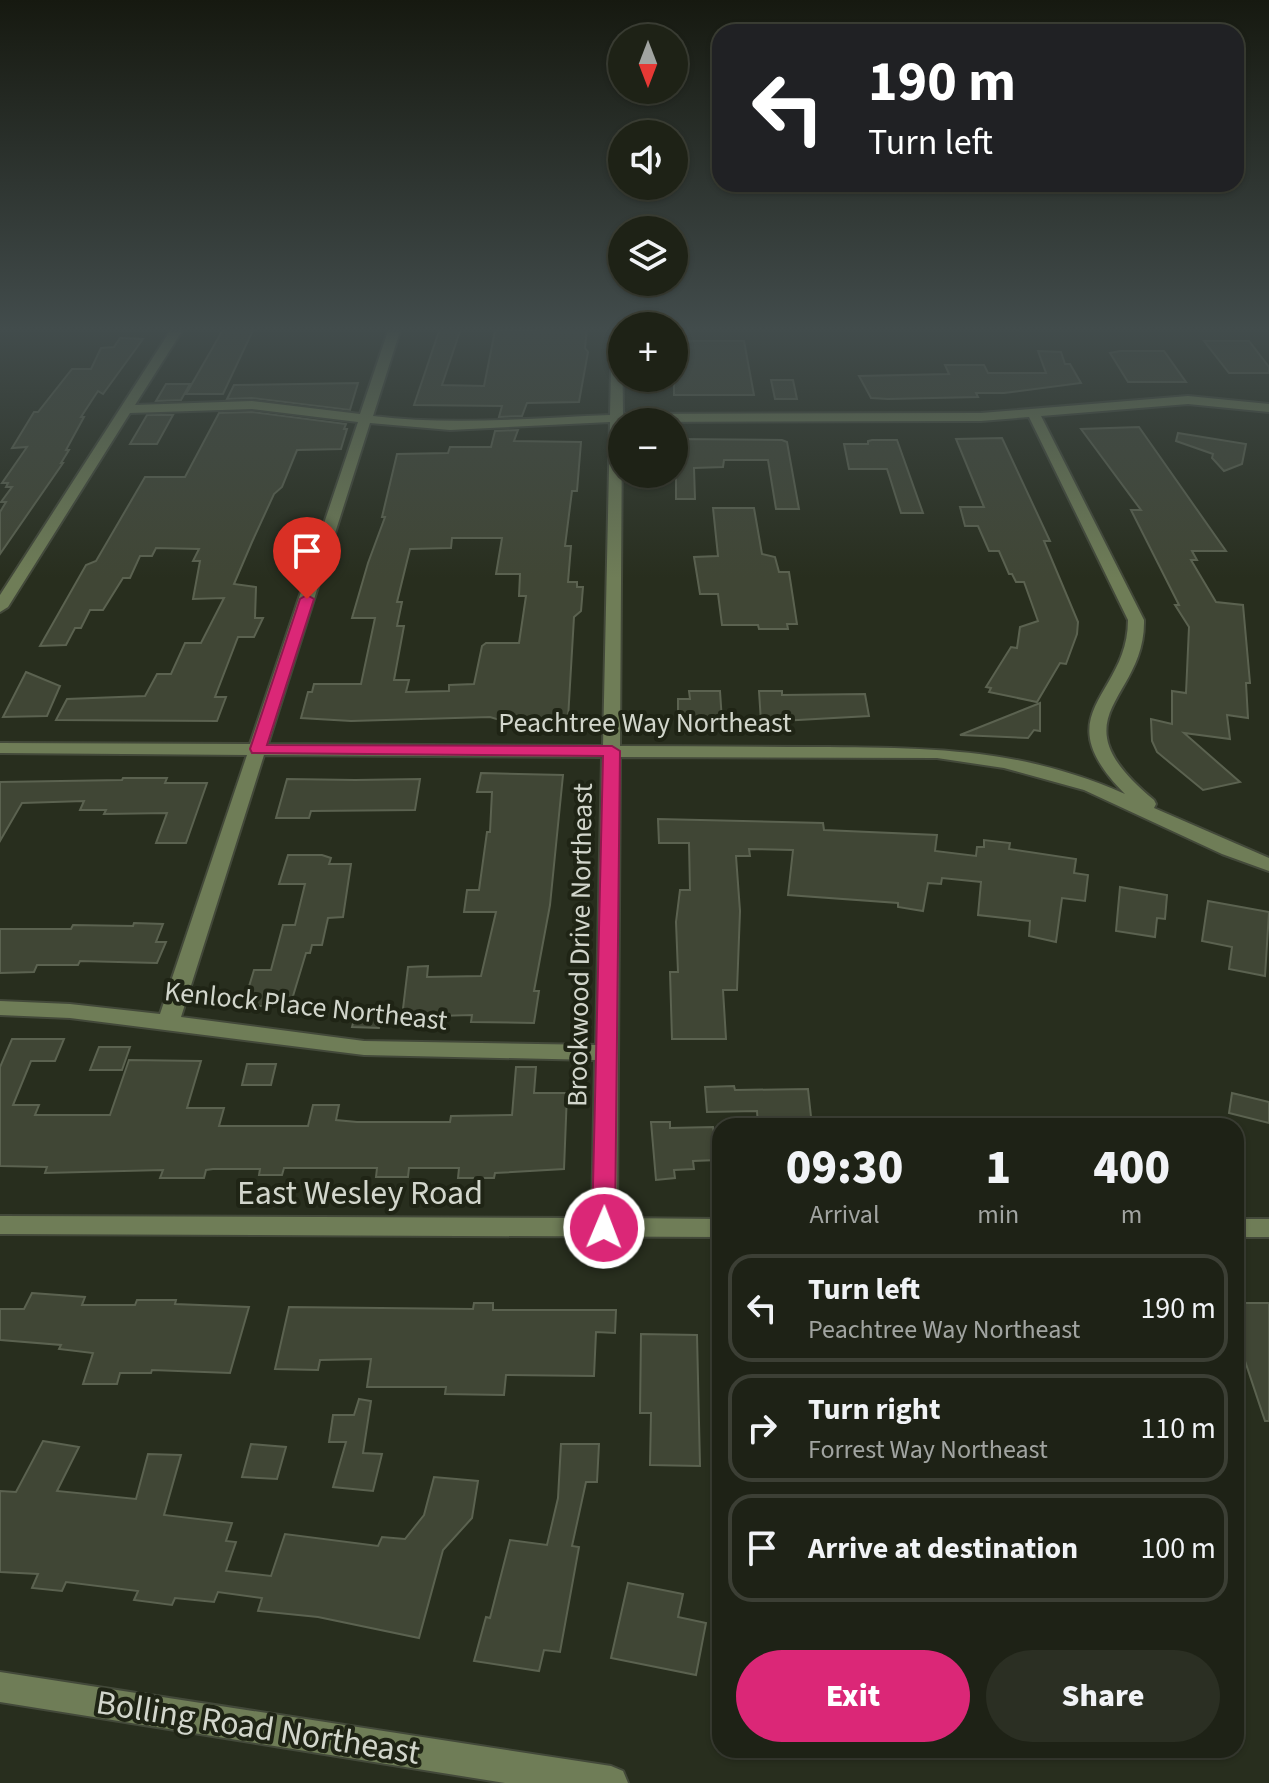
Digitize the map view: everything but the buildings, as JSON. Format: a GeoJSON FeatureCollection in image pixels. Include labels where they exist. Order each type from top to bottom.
{"type":"FeatureCollection","features":[{"type":"Feature","properties":{"kind":"street"},"geometry":{"type":"LineString","coordinates":[[0,607],[125,411]]}},
{"type":"Feature","properties":{"kind":"street"},"geometry":{"type":"LineString","coordinates":[[307,411],[450,426],[608,418]]}},
{"type":"Feature","properties":{"kind":"street"},"geometry":{"type":"LineString","coordinates":[[168,1022],[369,411]]}},
{"type":"Feature","properties":{"kind":"street"},"geometry":{"type":"LineString","coordinates":[[688,418],[928,419],[1054,411]]}},
{"type":"Feature","properties":{"kind":"street"},"geometry":{"type":"LineString","coordinates":[[1032,413],[1040,422],[1136,620],[1134,652],[1099,712],[1099,744],[1121,780],[1171,824]]}},
{"type":"Feature","properties":{"kind":"street","name":"Brookwood Drive Northeast"},"geometry":{"type":"LineString","coordinates":[[604,1228],[616,488]]}},
{"type":"Feature","properties":{"kind":"street","name":"Peachtree Way Northeast"},"geometry":{"type":"LineString","coordinates":[[0,748],[909,752],[971,756],[1070,779],[1236,854],[1269,865]]}},
{"type":"Feature","properties":{"kind":"street","name":"Kenlock Place Northeast"},"geometry":{"type":"LineString","coordinates":[[0,1008],[70,1011],[364,1048],[607,1053]]}},
{"type":"Feature","properties":{"kind":"street","name":"East Wesley Road"},"geometry":{"type":"LineString","coordinates":[[0,1225],[712,1228]]}},
{"type":"Feature","properties":{"kind":"street"},"geometry":{"type":"LineString","coordinates":[[1244,1228],[1269,1228]]}},
{"type":"Feature","properties":{"kind":"street","name":"Bolling Road Northeast"},"geometry":{"type":"LineString","coordinates":[[0,1687],[611,1783]]}},
{"type":"Feature","properties":{"kind":"route"},"geometry":{"type":"LineString","coordinates":[[307,599],[258,749],[612,751],[604,1228]]}}]}
